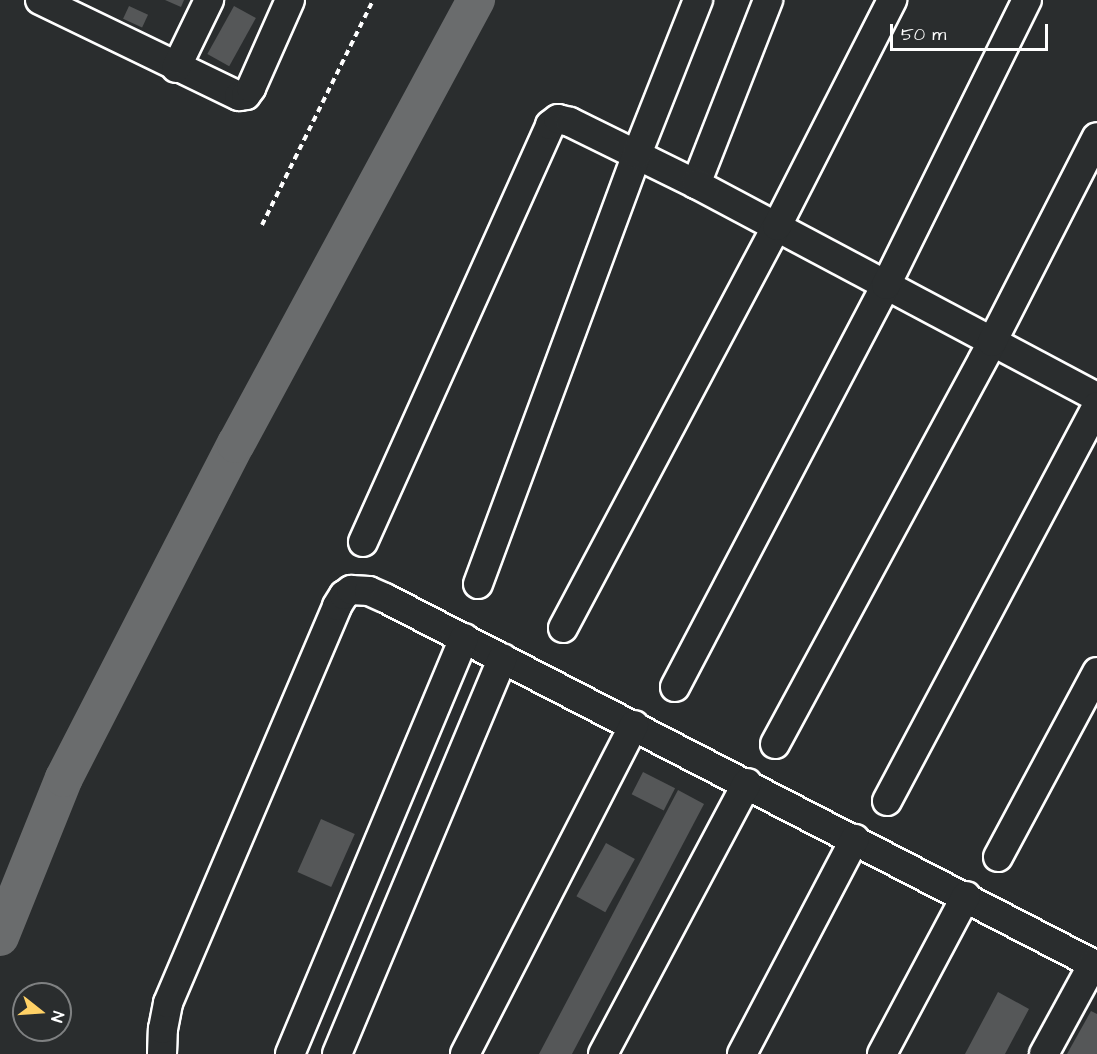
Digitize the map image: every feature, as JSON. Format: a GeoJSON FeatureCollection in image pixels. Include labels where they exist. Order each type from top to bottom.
{"type":"FeatureCollection","features":[{"type":"Feature","properties":{"kind":"street"},"geometry":{"type":"LineString","coordinates":[[39,0],[230,94],[246,95],[290,0]]}},
{"type":"Feature","properties":{"kind":"street"},"geometry":{"type":"LineString","coordinates":[[176,68],[208,0]]}},
{"type":"Feature","properties":{"kind":"street"},"geometry":{"type":"LineString","coordinates":[[478,584],[637,154],[698,0]]}},
{"type":"Feature","properties":{"kind":"street"},"geometry":{"type":"LineString","coordinates":[[696,183],[768,0]]}},
{"type":"Feature","properties":{"kind":"street"},"geometry":{"type":"LineString","coordinates":[[562,628],[777,226],[892,0]]}},
{"type":"Feature","properties":{"kind":"street"},"geometry":{"type":"LineString","coordinates":[[675,687],[886,285],[1027,0]]}},
{"type":"Feature","properties":{"kind":"street"},"geometry":{"type":"LineString","coordinates":[[363,542],[554,120],[564,120],[696,183],[1097,397]]}},
{"type":"Feature","properties":{"kind":"street"},"geometry":{"type":"LineString","coordinates":[[775,744],[992,342],[1097,137]]}},
{"type":"Feature","properties":{"kind":"street"},"geometry":{"type":"LineString","coordinates":[[887,801],[1097,406]]}},
{"type":"Feature","properties":{"kind":"street"},"geometry":{"type":"LineString","coordinates":[[162,1054],[168,1004],[332,617],[344,595],[351,590],[369,591],[464,638],[966,896],[1095,965],[1044,1054]]}},
{"type":"Feature","properties":{"kind":"street"},"geometry":{"type":"LineString","coordinates":[[290,1054],[464,638]]}},
{"type":"Feature","properties":{"kind":"street"},"geometry":{"type":"LineString","coordinates":[[337,1054],[503,658]]}},
{"type":"Feature","properties":{"kind":"street"},"geometry":{"type":"LineString","coordinates":[[998,857],[1097,672]]}},
{"type":"Feature","properties":{"kind":"street"},"geometry":{"type":"LineString","coordinates":[[465,1054],[634,725]]}},
{"type":"Feature","properties":{"kind":"street"},"geometry":{"type":"LineString","coordinates":[[603,1054],[747,783]]}},
{"type":"Feature","properties":{"kind":"street"},"geometry":{"type":"LineString","coordinates":[[742,1054],[855,839]]}},
{"type":"Feature","properties":{"kind":"street"},"geometry":{"type":"LineString","coordinates":[[882,1054],[966,896]]}},
{"type":"Feature","properties":{"kind":"path"},"geometry":{"type":"LineString","coordinates":[[262,225],[373,0]]}},
{"type":"Feature","properties":{"kind":"building"},"geometry":{"type":"Polygon","coordinates":[[[165,0],[184,0],[181,7],[165,0]]]}},
{"type":"Feature","properties":{"kind":"building"},"geometry":{"type":"Polygon","coordinates":[[[129,6],[148,15],[142,28],[123,19],[129,6]]]}},
{"type":"Feature","properties":{"kind":"building"},"geometry":{"type":"Polygon","coordinates":[[[234,6],[256,18],[229,66],[207,54],[234,6]]]}},
{"type":"Feature","properties":{"kind":"building"},"geometry":{"type":"Polygon","coordinates":[[[643,772],[675,788],[664,811],[632,794],[643,772]]]}},
{"type":"Feature","properties":{"kind":"building"},"geometry":{"type":"Polygon","coordinates":[[[678,790],[704,804],[572,1054],[539,1054],[678,790]]]}},
{"type":"Feature","properties":{"kind":"building"},"geometry":{"type":"Polygon","coordinates":[[[321,819],[355,834],[331,887],[297,872],[321,819]]]}},
{"type":"Feature","properties":{"kind":"building"},"geometry":{"type":"Polygon","coordinates":[[[606,843],[635,859],[605,912],[576,896],[606,843]]]}},
{"type":"Feature","properties":{"kind":"building"},"geometry":{"type":"Polygon","coordinates":[[[998,992],[1029,1009],[1005,1054],[965,1054],[998,992]]]}},
{"type":"Feature","properties":{"kind":"building"},"geometry":{"type":"Polygon","coordinates":[[[1091,1011],[1097,1014],[1097,1054],[1067,1054],[1091,1011]]]}},
{"type":"Feature","properties":{"kind":"waterway"},"geometry":{"type":"LineString","coordinates":[[0,937],[64,778],[236,444],[476,0]]}}]}
